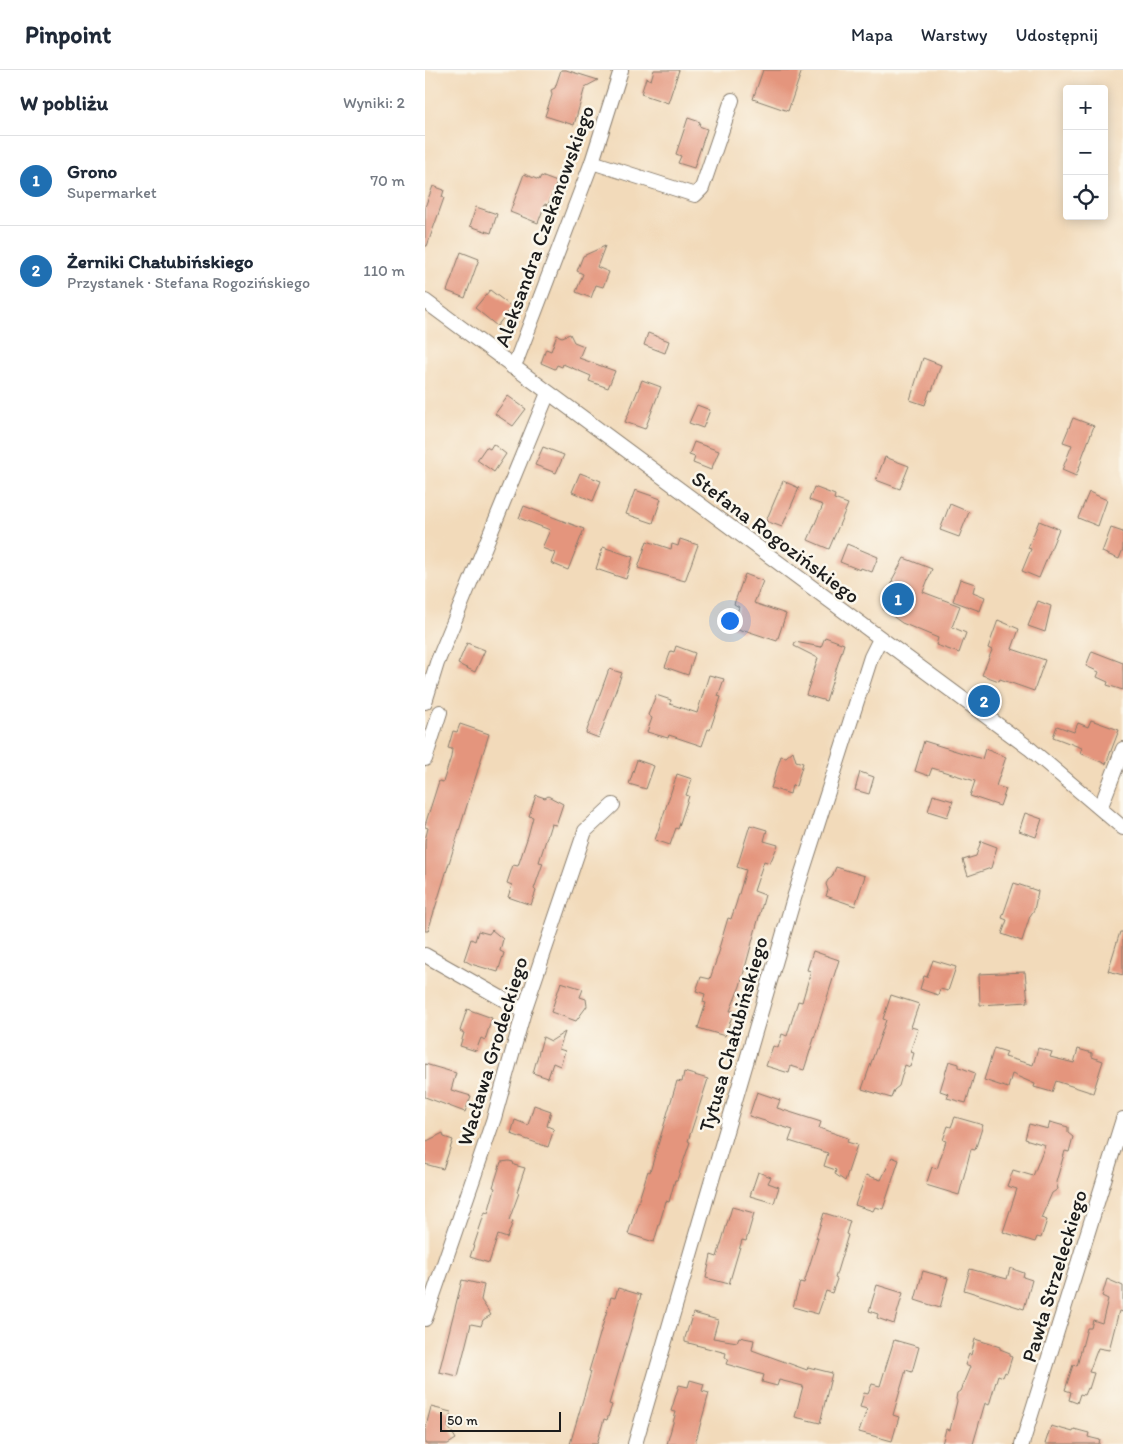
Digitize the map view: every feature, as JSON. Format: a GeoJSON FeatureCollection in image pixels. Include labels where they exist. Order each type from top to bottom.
{"type":"FeatureCollection","features":[{"type":"Feature","properties":{"kind":"street","name":"Aleksandra Czekanowskiego"},"geometry":{"type":"LineString","coordinates":[[512,366],[517,359],[592,162],[621,70]]}},
{"type":"Feature","properties":{"kind":"street"},"geometry":{"type":"LineString","coordinates":[[592,162],[695,195],[702,188],[733,100]]}},
{"type":"Feature","properties":{"kind":"street","name":"Stefana Rogozińskiego"},"geometry":{"type":"LineString","coordinates":[[425,301],[1029,748],[1123,828]]}},
{"type":"Feature","properties":{"kind":"street"},"geometry":{"type":"LineString","coordinates":[[425,702],[437,663],[548,393]]}},
{"type":"Feature","properties":{"kind":"street","name":"Tytusa Chałubińskiego"},"geometry":{"type":"LineString","coordinates":[[635,1444],[793,898],[871,657],[881,639]]}},
{"type":"Feature","properties":{"kind":"street"},"geometry":{"type":"LineString","coordinates":[[425,759],[428,733],[439,712]]}},
{"type":"Feature","properties":{"kind":"street"},"geometry":{"type":"LineString","coordinates":[[1099,807],[1123,749]]}},
{"type":"Feature","properties":{"kind":"street","name":"Wacława Grodeckiego"},"geometry":{"type":"LineString","coordinates":[[425,1319],[494,1118],[524,1011],[585,831],[613,805]]}},
{"type":"Feature","properties":{"kind":"street"},"geometry":{"type":"LineString","coordinates":[[425,955],[524,1011]]}},
{"type":"Feature","properties":{"kind":"street","name":"Pawła Strzeleckiego"},"geometry":{"type":"LineString","coordinates":[[1022,1444],[1123,1119]]}},
{"type":"Feature","properties":{"kind":"building"},"geometry":{"type":"Polygon","coordinates":[[[561,70],[598,80],[585,87],[574,125],[545,116],[552,95],[551,90],[555,88],[561,70]]]}},
{"type":"Feature","properties":{"kind":"building"},"geometry":{"type":"Polygon","coordinates":[[[654,70],[679,70],[668,103],[641,94],[646,78],[651,80],[654,70]]]}},
{"type":"Feature","properties":{"kind":"building"},"geometry":{"type":"Polygon","coordinates":[[[763,70],[802,70],[788,111],[753,99],[763,70]]]}},
{"type":"Feature","properties":{"kind":"building"},"geometry":{"type":"Polygon","coordinates":[[[688,118],[700,122],[699,126],[707,129],[694,168],[678,163],[681,156],[676,154],[688,118]]]}},
{"type":"Feature","properties":{"kind":"building"},"geometry":{"type":"Polygon","coordinates":[[[524,174],[539,180],[541,176],[557,182],[548,205],[545,204],[538,223],[510,212],[524,174]]]}},
{"type":"Feature","properties":{"kind":"building"},"geometry":{"type":"Polygon","coordinates":[[[433,186],[444,190],[442,197],[444,198],[427,246],[425,246],[425,207],[433,186]]]}},
{"type":"Feature","properties":{"kind":"building"},"geometry":{"type":"Polygon","coordinates":[[[476,207],[497,214],[491,233],[470,226],[476,207]]]}},
{"type":"Feature","properties":{"kind":"building"},"geometry":{"type":"Polygon","coordinates":[[[605,246],[597,267],[609,272],[603,287],[596,285],[591,298],[576,292],[583,274],[577,271],[583,256],[605,246]]]}},
{"type":"Feature","properties":{"kind":"building"},"geometry":{"type":"Polygon","coordinates":[[[461,252],[479,259],[465,298],[447,291],[461,252]]]}},
{"type":"Feature","properties":{"kind":"building"},"geometry":{"type":"Polygon","coordinates":[[[490,290],[512,307],[497,326],[475,308],[490,290]]]}},
{"type":"Feature","properties":{"kind":"building"},"geometry":{"type":"Polygon","coordinates":[[[648,333],[669,341],[665,353],[644,345],[648,333]]]}},
{"type":"Feature","properties":{"kind":"building"},"geometry":{"type":"Polygon","coordinates":[[[570,334],[574,342],[584,346],[579,358],[615,371],[608,388],[589,381],[591,376],[563,364],[562,367],[557,365],[555,369],[541,363],[546,349],[551,351],[557,335],[562,337],[570,334]]]}},
{"type":"Feature","properties":{"kind":"building"},"geometry":{"type":"Polygon","coordinates":[[[923,358],[941,365],[925,405],[910,400],[923,358]]]}},
{"type":"Feature","properties":{"kind":"building"},"geometry":{"type":"Polygon","coordinates":[[[642,380],[661,387],[645,429],[625,422],[642,380]]]}},
{"type":"Feature","properties":{"kind":"building"},"geometry":{"type":"Polygon","coordinates":[[[508,396],[526,409],[513,426],[495,414],[508,396]]]}},
{"type":"Feature","properties":{"kind":"building"},"geometry":{"type":"Polygon","coordinates":[[[697,405],[710,410],[703,428],[689,423],[697,405]]]}},
{"type":"Feature","properties":{"kind":"building"},"geometry":{"type":"Polygon","coordinates":[[[1073,418],[1094,426],[1076,476],[1062,470],[1072,445],[1063,442],[1073,418]]]}},
{"type":"Feature","properties":{"kind":"building"},"geometry":{"type":"Polygon","coordinates":[[[694,442],[719,451],[711,470],[693,463],[695,457],[689,455],[694,442]]]}},
{"type":"Feature","properties":{"kind":"building"},"geometry":{"type":"Polygon","coordinates":[[[493,444],[506,454],[494,472],[477,460],[486,447],[490,449],[493,444]]]}},
{"type":"Feature","properties":{"kind":"building"},"geometry":{"type":"Polygon","coordinates":[[[543,447],[564,455],[556,473],[535,465],[543,447]]]}},
{"type":"Feature","properties":{"kind":"building"},"geometry":{"type":"Polygon","coordinates":[[[885,457],[909,466],[900,489],[876,480],[885,457]]]}},
{"type":"Feature","properties":{"kind":"building"},"geometry":{"type":"Polygon","coordinates":[[[580,473],[601,481],[593,501],[572,492],[580,473]]]}},
{"type":"Feature","properties":{"kind":"building"},"geometry":{"type":"Polygon","coordinates":[[[783,481],[799,488],[782,527],[766,521],[783,481]]]}},
{"type":"Feature","properties":{"kind":"building"},"geometry":{"type":"Polygon","coordinates":[[[814,487],[835,495],[834,499],[848,504],[829,549],[808,540],[823,505],[809,500],[814,487]]]}},
{"type":"Feature","properties":{"kind":"building"},"geometry":{"type":"Polygon","coordinates":[[[635,490],[661,499],[653,523],[626,514],[635,490]]]}},
{"type":"Feature","properties":{"kind":"building"},"geometry":{"type":"Polygon","coordinates":[[[1089,492],[1107,500],[1098,526],[1078,518],[1089,492]]]}},
{"type":"Feature","properties":{"kind":"building"},"geometry":{"type":"Polygon","coordinates":[[[950,504],[969,512],[959,537],[940,530],[950,504]]]}},
{"type":"Feature","properties":{"kind":"building"},"geometry":{"type":"Polygon","coordinates":[[[524,506],[584,529],[568,570],[551,563],[555,553],[542,548],[550,530],[519,518],[524,506]]]}},
{"type":"Feature","properties":{"kind":"building"},"geometry":{"type":"Polygon","coordinates":[[[1039,521],[1059,529],[1039,578],[1022,571],[1031,549],[1028,548],[1039,521]]]}},
{"type":"Feature","properties":{"kind":"building"},"geometry":{"type":"Polygon","coordinates":[[[1111,528],[1123,532],[1123,549],[1119,559],[1102,552],[1111,528]]]}},
{"type":"Feature","properties":{"kind":"building"},"geometry":{"type":"Polygon","coordinates":[[[680,539],[698,545],[685,581],[638,568],[647,541],[671,549],[672,544],[678,546],[680,539]]]}},
{"type":"Feature","properties":{"kind":"building"},"geometry":{"type":"Polygon","coordinates":[[[847,544],[878,557],[872,572],[861,568],[860,570],[840,562],[847,544]]]}},
{"type":"Feature","properties":{"kind":"building"},"geometry":{"type":"Polygon","coordinates":[[[603,547],[633,557],[626,579],[596,569],[603,547]]]}},
{"type":"Feature","properties":{"kind":"building"},"geometry":{"type":"Polygon","coordinates":[[[904,558],[932,569],[923,592],[960,606],[952,627],[966,633],[959,653],[936,645],[938,638],[902,623],[883,609],[892,580],[904,558]]]}},
{"type":"Feature","properties":{"kind":"building"},"geometry":{"type":"Polygon","coordinates":[[[745,574],[763,581],[754,603],[786,614],[777,641],[744,630],[743,632],[732,627],[739,607],[734,604],[745,574]]]}},
{"type":"Feature","properties":{"kind":"building"},"geometry":{"type":"Polygon","coordinates":[[[960,579],[975,584],[973,592],[985,597],[980,611],[953,601],[960,579]]]}},
{"type":"Feature","properties":{"kind":"building"},"geometry":{"type":"Polygon","coordinates":[[[1038,601],[1051,606],[1045,632],[1028,626],[1038,601]]]}},
{"type":"Feature","properties":{"kind":"building"},"geometry":{"type":"Polygon","coordinates":[[[998,620],[1019,629],[1012,649],[1045,660],[1034,691],[982,675],[992,650],[988,648],[998,620]]]}},
{"type":"Feature","properties":{"kind":"building"},"geometry":{"type":"Polygon","coordinates":[[[825,637],[844,644],[826,701],[806,695],[818,658],[794,646],[795,642],[821,647],[825,637]]]}},
{"type":"Feature","properties":{"kind":"building"},"geometry":{"type":"Polygon","coordinates":[[[467,643],[485,650],[475,672],[458,664],[467,643]]]}},
{"type":"Feature","properties":{"kind":"building"},"geometry":{"type":"Polygon","coordinates":[[[676,646],[695,653],[688,675],[665,667],[671,651],[674,652],[676,646]]]}},
{"type":"Feature","properties":{"kind":"building"},"geometry":{"type":"Polygon","coordinates":[[[1092,651],[1123,663],[1123,690],[1107,685],[1108,682],[1097,677],[1099,672],[1086,666],[1092,651]]]}},
{"type":"Feature","properties":{"kind":"building"},"geometry":{"type":"Polygon","coordinates":[[[609,669],[622,673],[599,738],[586,733],[609,669]]]}},
{"type":"Feature","properties":{"kind":"building"},"geometry":{"type":"Polygon","coordinates":[[[709,675],[724,679],[718,696],[721,697],[710,730],[708,729],[702,746],[669,735],[668,738],[647,732],[652,718],[648,715],[656,695],[671,700],[670,704],[697,713],[709,675]]]}},
{"type":"Feature","properties":{"kind":"building"},"geometry":{"type":"Polygon","coordinates":[[[1091,720],[1119,730],[1106,764],[1080,753],[1082,748],[1053,737],[1057,726],[1074,732],[1078,723],[1088,727],[1091,720]]]}},
{"type":"Feature","properties":{"kind":"building"},"geometry":{"type":"Polygon","coordinates":[[[460,724],[489,734],[428,931],[425,931],[425,840],[428,828],[425,825],[439,781],[443,782],[451,757],[452,749],[448,748],[453,731],[457,732],[460,724]]]}},
{"type":"Feature","properties":{"kind":"building"},"geometry":{"type":"Polygon","coordinates":[[[924,741],[982,759],[985,749],[1006,757],[996,786],[1006,789],[1000,806],[970,796],[975,781],[932,768],[929,776],[915,771],[924,741]]]}},
{"type":"Feature","properties":{"kind":"building"},"geometry":{"type":"Polygon","coordinates":[[[793,751],[796,761],[803,763],[796,786],[792,785],[790,794],[771,788],[781,756],[786,757],[793,751]]]}},
{"type":"Feature","properties":{"kind":"building"},"geometry":{"type":"Polygon","coordinates":[[[637,760],[654,766],[646,789],[629,784],[637,760]]]}},
{"type":"Feature","properties":{"kind":"building"},"geometry":{"type":"Polygon","coordinates":[[[860,772],[874,777],[869,794],[855,790],[860,772]]]}},
{"type":"Feature","properties":{"kind":"building"},"geometry":{"type":"Polygon","coordinates":[[[677,774],[692,779],[686,795],[689,796],[678,829],[676,828],[670,845],[655,840],[677,774]]]}},
{"type":"Feature","properties":{"kind":"building"},"geometry":{"type":"Polygon","coordinates":[[[536,795],[545,798],[548,796],[563,804],[556,825],[551,824],[539,862],[543,863],[534,889],[536,891],[531,905],[508,897],[512,885],[507,883],[513,865],[518,866],[528,836],[533,817],[529,816],[536,795]]]}},
{"type":"Feature","properties":{"kind":"building"},"geometry":{"type":"Polygon","coordinates":[[[933,795],[953,801],[947,817],[928,811],[933,795]]]}},
{"type":"Feature","properties":{"kind":"building"},"geometry":{"type":"Polygon","coordinates":[[[1025,813],[1042,819],[1036,837],[1019,831],[1025,813]]]}},
{"type":"Feature","properties":{"kind":"building"},"geometry":{"type":"Polygon","coordinates":[[[750,825],[767,830],[764,841],[778,845],[770,863],[764,861],[754,891],[765,895],[740,986],[730,1011],[734,1011],[725,1036],[698,1028],[706,1003],[703,1002],[705,994],[696,991],[701,977],[710,979],[728,918],[731,919],[736,904],[746,870],[737,867],[750,825]]]}},
{"type":"Feature","properties":{"kind":"building"},"geometry":{"type":"Polygon","coordinates":[[[981,841],[997,847],[991,868],[968,876],[963,860],[976,856],[981,841]]]}},
{"type":"Feature","properties":{"kind":"building"},"geometry":{"type":"Polygon","coordinates":[[[836,867],[865,876],[855,906],[826,896],[828,890],[826,884],[832,877],[836,867]]]}},
{"type":"Feature","properties":{"kind":"building"},"geometry":{"type":"Polygon","coordinates":[[[1014,883],[1038,891],[1034,910],[1030,916],[1022,941],[1002,934],[1007,920],[1002,918],[1014,883]]]}},
{"type":"Feature","properties":{"kind":"building"},"geometry":{"type":"Polygon","coordinates":[[[492,930],[503,939],[500,951],[504,953],[498,972],[464,960],[471,939],[475,941],[478,931],[489,934],[492,930]]]}},
{"type":"Feature","properties":{"kind":"building"},"geometry":{"type":"Polygon","coordinates":[[[1120,932],[1123,932],[1123,975],[1108,971],[1120,932]]]}},
{"type":"Feature","properties":{"kind":"building"},"geometry":{"type":"Polygon","coordinates":[[[813,951],[839,960],[804,1070],[791,1066],[789,1073],[766,1066],[773,1046],[778,1048],[782,1034],[787,1036],[798,1001],[802,1002],[811,971],[807,970],[813,951]]]}},
{"type":"Feature","properties":{"kind":"building"},"geometry":{"type":"Polygon","coordinates":[[[933,960],[956,967],[948,991],[940,989],[938,995],[920,989],[924,976],[927,977],[933,960]]]}},
{"type":"Feature","properties":{"kind":"building"},"geometry":{"type":"Polygon","coordinates":[[[1025,972],[1028,1002],[980,1005],[979,974],[1025,972]]]}},
{"type":"Feature","properties":{"kind":"building"},"geometry":{"type":"Polygon","coordinates":[[[561,982],[583,989],[580,997],[586,999],[587,1006],[576,1021],[551,1012],[561,982]]]}},
{"type":"Feature","properties":{"kind":"building"},"geometry":{"type":"Polygon","coordinates":[[[891,995],[919,1004],[911,1027],[918,1029],[910,1052],[914,1053],[910,1067],[905,1065],[899,1086],[894,1090],[891,1098],[862,1089],[886,1020],[883,1019],[891,995]]]}},
{"type":"Feature","properties":{"kind":"building"},"geometry":{"type":"Polygon","coordinates":[[[467,1009],[492,1018],[485,1040],[481,1038],[476,1051],[460,1046],[464,1033],[460,1031],[467,1009]]]}},
{"type":"Feature","properties":{"kind":"building"},"geometry":{"type":"Polygon","coordinates":[[[565,1032],[559,1049],[565,1051],[560,1066],[553,1063],[548,1078],[533,1073],[543,1037],[551,1041],[565,1032]]]}},
{"type":"Feature","properties":{"kind":"building"},"geometry":{"type":"Polygon","coordinates":[[[994,1048],[1007,1052],[1005,1057],[1033,1065],[1038,1048],[1052,1052],[1050,1057],[1074,1063],[1078,1049],[1092,1053],[1092,1057],[1103,1061],[1093,1093],[1056,1081],[1052,1092],[1034,1087],[1035,1084],[1012,1074],[1008,1088],[984,1080],[994,1048]]]}},
{"type":"Feature","properties":{"kind":"building"},"geometry":{"type":"Polygon","coordinates":[[[949,1061],[975,1073],[966,1103],[947,1098],[949,1094],[940,1091],[949,1061]]]}},
{"type":"Feature","properties":{"kind":"building"},"geometry":{"type":"Polygon","coordinates":[[[425,1064],[456,1073],[451,1090],[471,1096],[465,1112],[425,1097],[425,1064]]]}},
{"type":"Feature","properties":{"kind":"building"},"geometry":{"type":"Polygon","coordinates":[[[684,1072],[708,1079],[688,1141],[690,1142],[677,1180],[675,1180],[669,1202],[666,1201],[654,1242],[628,1234],[648,1171],[650,1172],[677,1081],[682,1082],[684,1072]]]}},
{"type":"Feature","properties":{"kind":"building"},"geometry":{"type":"Polygon","coordinates":[[[757,1092],[780,1100],[777,1108],[821,1122],[819,1128],[848,1138],[847,1142],[857,1145],[845,1181],[835,1174],[836,1170],[824,1166],[828,1153],[789,1141],[793,1130],[749,1116],[757,1092]]]}},
{"type":"Feature","properties":{"kind":"building"},"geometry":{"type":"Polygon","coordinates":[[[534,1105],[551,1111],[547,1126],[554,1129],[548,1147],[511,1134],[515,1120],[528,1125],[534,1105]]]}},
{"type":"Feature","properties":{"kind":"building"},"geometry":{"type":"Polygon","coordinates":[[[955,1117],[983,1125],[975,1150],[971,1149],[959,1195],[926,1185],[932,1167],[937,1169],[946,1141],[943,1140],[948,1126],[951,1127],[955,1117]]]}},
{"type":"Feature","properties":{"kind":"building"},"geometry":{"type":"Polygon","coordinates":[[[1050,1122],[1068,1127],[1068,1133],[1073,1137],[1069,1152],[1065,1151],[1056,1182],[1058,1189],[1052,1193],[1041,1218],[1047,1220],[1041,1238],[1037,1237],[1035,1242],[1003,1232],[1017,1189],[1007,1186],[1013,1170],[1033,1176],[1045,1145],[1025,1139],[1029,1124],[1048,1129],[1050,1122]]]}},
{"type":"Feature","properties":{"kind":"building"},"geometry":{"type":"Polygon","coordinates":[[[443,1133],[444,1137],[453,1140],[443,1169],[425,1164],[425,1142],[443,1133]]]}},
{"type":"Feature","properties":{"kind":"building"},"geometry":{"type":"Polygon","coordinates":[[[892,1157],[899,1160],[883,1209],[875,1207],[873,1211],[855,1205],[866,1175],[881,1180],[892,1157]]]}},
{"type":"Feature","properties":{"kind":"building"},"geometry":{"type":"Polygon","coordinates":[[[501,1162],[513,1162],[514,1165],[525,1168],[517,1192],[519,1193],[509,1220],[513,1221],[507,1238],[498,1235],[489,1263],[470,1257],[485,1212],[488,1213],[495,1188],[493,1187],[501,1162]]]}},
{"type":"Feature","properties":{"kind":"building"},"geometry":{"type":"Polygon","coordinates":[[[758,1172],[771,1177],[768,1183],[779,1187],[774,1203],[750,1196],[758,1172]]]}},
{"type":"Feature","properties":{"kind":"building"},"geometry":{"type":"Polygon","coordinates":[[[732,1207],[754,1213],[746,1241],[742,1240],[729,1284],[706,1278],[711,1255],[717,1257],[732,1207]]]}},
{"type":"Feature","properties":{"kind":"building"},"geometry":{"type":"Polygon","coordinates":[[[824,1213],[850,1221],[846,1234],[848,1235],[835,1278],[837,1279],[832,1293],[826,1291],[818,1314],[793,1307],[800,1282],[804,1283],[824,1213]]]}},
{"type":"Feature","properties":{"kind":"building"},"geometry":{"type":"Polygon","coordinates":[[[1010,1268],[1024,1273],[1023,1277],[1032,1280],[1024,1309],[964,1290],[970,1269],[1007,1279],[1010,1268]]]}},
{"type":"Feature","properties":{"kind":"building"},"geometry":{"type":"Polygon","coordinates":[[[923,1271],[948,1278],[940,1308],[915,1300],[923,1271]]]}},
{"type":"Feature","properties":{"kind":"building"},"geometry":{"type":"Polygon","coordinates":[[[1107,1279],[1123,1286],[1123,1312],[1119,1311],[1109,1350],[1098,1348],[1089,1372],[1094,1373],[1089,1389],[1087,1388],[1084,1395],[1080,1394],[1077,1403],[1069,1400],[1071,1392],[1065,1390],[1073,1365],[1077,1366],[1087,1328],[1091,1328],[1093,1320],[1102,1323],[1108,1299],[1102,1296],[1107,1279]]]}},
{"type":"Feature","properties":{"kind":"building"},"geometry":{"type":"Polygon","coordinates":[[[462,1280],[484,1285],[481,1300],[491,1315],[483,1320],[481,1326],[471,1324],[458,1376],[439,1372],[462,1280]]]}},
{"type":"Feature","properties":{"kind":"building"},"geometry":{"type":"Polygon","coordinates":[[[877,1285],[903,1293],[894,1324],[877,1318],[878,1314],[869,1311],[877,1285]]]}},
{"type":"Feature","properties":{"kind":"building"},"geometry":{"type":"Polygon","coordinates":[[[618,1288],[641,1295],[609,1404],[612,1405],[607,1420],[604,1419],[597,1444],[570,1444],[611,1297],[615,1298],[618,1288]]]}},
{"type":"Feature","properties":{"kind":"building"},"geometry":{"type":"Polygon","coordinates":[[[693,1313],[718,1320],[713,1338],[737,1342],[739,1337],[754,1340],[752,1350],[807,1370],[808,1367],[832,1373],[820,1423],[795,1417],[803,1386],[779,1380],[777,1386],[762,1382],[764,1375],[726,1364],[728,1359],[725,1357],[726,1353],[685,1342],[693,1313]]]}},
{"type":"Feature","properties":{"kind":"building"},"geometry":{"type":"Polygon","coordinates":[[[975,1339],[1000,1347],[1000,1349],[1010,1353],[1012,1357],[1007,1373],[1005,1372],[1003,1377],[998,1375],[989,1405],[985,1403],[973,1444],[942,1444],[946,1429],[950,1430],[957,1393],[960,1391],[970,1367],[965,1365],[969,1354],[971,1355],[975,1339]]]}},
{"type":"Feature","properties":{"kind":"building"},"geometry":{"type":"Polygon","coordinates":[[[894,1340],[919,1347],[912,1372],[906,1370],[893,1415],[899,1417],[892,1441],[859,1432],[867,1409],[860,1407],[864,1393],[868,1394],[872,1384],[880,1386],[894,1340]]]}},
{"type":"Feature","properties":{"kind":"building"},"geometry":{"type":"Polygon","coordinates":[[[690,1380],[704,1384],[702,1391],[709,1393],[695,1444],[667,1444],[676,1412],[671,1411],[679,1385],[688,1387],[690,1380]]]}},
{"type":"Feature","properties":{"kind":"building"},"geometry":{"type":"Polygon","coordinates":[[[431,1407],[451,1412],[448,1426],[456,1439],[448,1444],[425,1444],[425,1430],[431,1407]]]}},
{"type":"Feature","properties":{"kind":"building"},"geometry":{"type":"Polygon","coordinates":[[[1051,1426],[1073,1432],[1074,1429],[1089,1433],[1088,1437],[1100,1440],[1099,1444],[1045,1444],[1051,1426]]]}},
{"type":"Feature","properties":{"kind":"place","name":"Grono"},"geometry":{"type":"Point","coordinates":[898,599]}},
{"type":"Feature","properties":{"kind":"place","name":"Żerniki Chałubińskiego"},"geometry":{"type":"Point","coordinates":[984,701]}}]}
